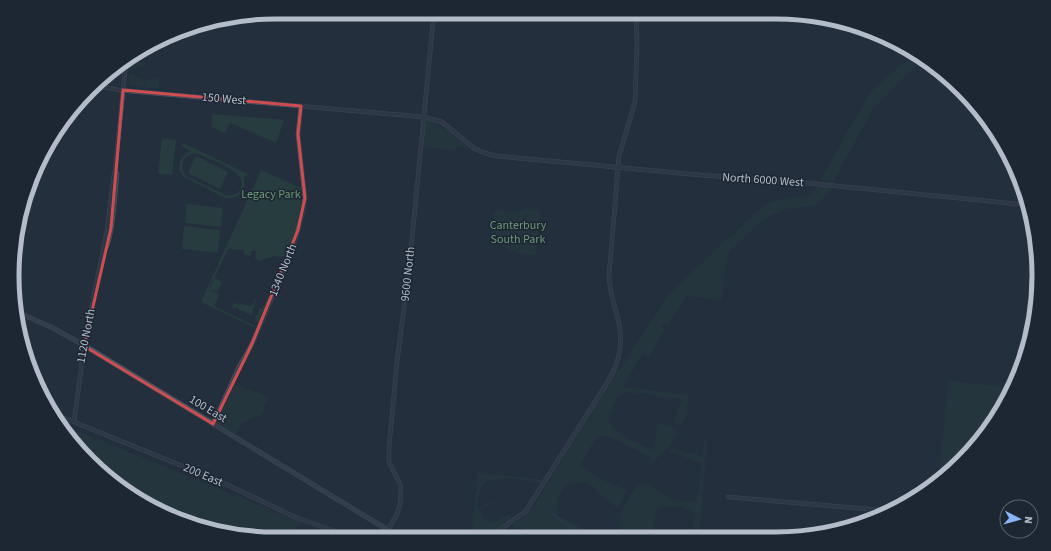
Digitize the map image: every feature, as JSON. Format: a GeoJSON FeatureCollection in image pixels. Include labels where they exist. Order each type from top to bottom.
{"type":"FeatureCollection","features":[{"type":"Feature","properties":{"kind":"main road","name":"100 East"},"geometry":{"type":"LineString","coordinates":[[22,314],[54,328],[390,532]]}},
{"type":"Feature","properties":{"kind":"street","name":"9600 North"},"geometry":{"type":"LineString","coordinates":[[387,530],[396,516],[400,505],[401,486],[392,468],[388,453],[397,362],[410,260],[433,19]]}},
{"type":"Feature","properties":{"kind":"street"},"geometry":{"type":"LineString","coordinates":[[496,532],[526,511],[616,369],[620,347],[620,332],[609,286],[609,276],[621,146],[634,102],[636,82],[636,19]]}},
{"type":"Feature","properties":{"kind":"street","name":"1120 North"},"geometry":{"type":"LineString","coordinates":[[74,422],[84,346],[104,251],[110,232],[117,174],[116,171],[125,67]]}},
{"type":"Feature","properties":{"kind":"street","name":"150 West"},"geometry":{"type":"LineString","coordinates":[[102,87],[123,90],[424,117]]}},
{"type":"Feature","properties":{"kind":"street","name":"1340 North"},"geometry":{"type":"LineString","coordinates":[[214,424],[237,370],[252,344],[288,261],[298,230],[305,198],[298,134],[301,106]]}},
{"type":"Feature","properties":{"kind":"street","name":"North 6000 West"},"geometry":{"type":"LineString","coordinates":[[424,117],[442,122],[475,149],[486,154],[496,156],[618,168],[799,182],[1022,204]]}},
{"type":"Feature","properties":{"kind":"street","name":"200 East"},"geometry":{"type":"LineString","coordinates":[[61,417],[219,481],[297,518],[337,532]]}},
{"type":"Feature","properties":{"kind":"street"},"geometry":{"type":"LineString","coordinates":[[728,497],[879,510]]}},
{"type":"Feature","properties":{"kind":"highlighted area"},"geometry":{"type":"Polygon","coordinates":[[[123,90],[301,106],[298,134],[305,198],[298,230],[252,344],[213,424],[84,346],[111,228],[123,90]]]}},
{"type":"Feature","properties":{"kind":"green space"},"geometry":{"type":"Polygon","coordinates":[[[911,57],[919,63],[873,109],[833,182],[821,180],[852,123],[873,90],[911,57]]]}},
{"type":"Feature","properties":{"kind":"green space"},"geometry":{"type":"Polygon","coordinates":[[[134,61],[145,62],[145,66],[129,68],[130,64],[134,61]]]}},
{"type":"Feature","properties":{"kind":"green space"},"geometry":{"type":"Polygon","coordinates":[[[129,74],[136,75],[136,78],[144,80],[144,87],[129,85],[129,74]]]}},
{"type":"Feature","properties":{"kind":"green space"},"geometry":{"type":"Polygon","coordinates":[[[159,77],[159,88],[145,87],[146,80],[158,79],[159,77]]]}},
{"type":"Feature","properties":{"kind":"green space"},"geometry":{"type":"Polygon","coordinates":[[[212,114],[284,120],[276,143],[230,123],[225,133],[212,127],[212,114]]]}},
{"type":"Feature","properties":{"kind":"green space"},"geometry":{"type":"Polygon","coordinates":[[[427,121],[450,132],[468,149],[464,149],[462,146],[458,146],[453,150],[424,147],[425,122],[427,121]]]}},
{"type":"Feature","properties":{"kind":"green space"},"geometry":{"type":"Polygon","coordinates":[[[162,138],[176,140],[172,175],[158,174],[162,138]]]}},
{"type":"Feature","properties":{"kind":"green space"},"geometry":{"type":"Polygon","coordinates":[[[183,143],[248,174],[246,177],[243,176],[244,185],[241,193],[234,197],[225,198],[184,177],[181,173],[179,165],[184,155],[191,151],[181,146],[183,143]],[[195,153],[191,154],[185,159],[183,162],[183,168],[186,176],[226,195],[233,195],[240,190],[242,184],[241,178],[236,173],[229,168],[195,153]]]}},
{"type":"Feature","properties":{"kind":"green space"},"geometry":{"type":"Polygon","coordinates":[[[196,156],[228,172],[220,189],[188,173],[196,156]]]}},
{"type":"Feature","properties":{"kind":"green space","name":"Legacy Park"},"geometry":{"type":"Polygon","coordinates":[[[261,170],[301,188],[299,217],[291,246],[284,263],[283,264],[286,256],[278,257],[274,255],[259,261],[255,258],[256,251],[251,251],[251,256],[244,255],[244,250],[231,249],[230,247],[209,289],[219,295],[214,306],[255,326],[255,328],[201,302],[261,170]]]}},
{"type":"Feature","properties":{"kind":"green space"},"geometry":{"type":"Polygon","coordinates":[[[817,187],[829,187],[828,194],[816,205],[786,209],[771,215],[762,221],[729,252],[726,261],[721,300],[686,296],[669,324],[663,324],[662,328],[666,328],[648,357],[644,352],[623,387],[689,395],[688,409],[685,419],[679,424],[674,424],[682,399],[625,392],[618,396],[611,408],[615,409],[608,420],[616,431],[628,439],[654,450],[658,423],[674,428],[677,435],[670,445],[646,469],[645,468],[654,459],[609,436],[597,436],[580,464],[602,479],[627,490],[618,508],[599,494],[593,486],[583,481],[564,487],[557,505],[557,516],[591,532],[526,532],[520,526],[515,530],[512,525],[524,517],[532,509],[617,370],[620,370],[669,294],[763,206],[778,200],[808,195],[817,187]]]}},
{"type":"Feature","properties":{"kind":"green space"},"geometry":{"type":"Polygon","coordinates":[[[187,204],[223,208],[221,227],[185,223],[187,204]]]}},
{"type":"Feature","properties":{"kind":"green space","name":"Canterbury South Park"},"geometry":{"type":"Polygon","coordinates":[[[527,208],[540,210],[536,255],[516,252],[503,246],[496,233],[494,224],[494,212],[496,210],[514,212],[527,208]]]}},
{"type":"Feature","properties":{"kind":"green space"},"geometry":{"type":"Polygon","coordinates":[[[184,226],[220,230],[218,253],[182,249],[184,226]]]}},
{"type":"Feature","properties":{"kind":"green space"},"geometry":{"type":"Polygon","coordinates":[[[215,278],[222,282],[217,292],[210,289],[215,278]]]}},
{"type":"Feature","properties":{"kind":"green space"},"geometry":{"type":"Polygon","coordinates":[[[265,297],[269,299],[259,322],[257,322],[255,320],[260,308],[262,309],[267,299],[265,297]]]}},
{"type":"Feature","properties":{"kind":"green space"},"geometry":{"type":"Polygon","coordinates":[[[256,298],[252,315],[238,309],[238,304],[253,306],[254,299],[256,298]]]}},
{"type":"Feature","properties":{"kind":"green space"},"geometry":{"type":"Polygon","coordinates":[[[233,303],[237,304],[237,308],[232,308],[233,303]]]}},
{"type":"Feature","properties":{"kind":"green space"},"geometry":{"type":"Polygon","coordinates":[[[949,381],[1007,387],[998,404],[979,432],[957,457],[939,473],[949,381]]]}},
{"type":"Feature","properties":{"kind":"green space"},"geometry":{"type":"Polygon","coordinates":[[[235,384],[269,397],[260,417],[258,416],[241,423],[235,434],[217,423],[235,384]]]}},
{"type":"Feature","properties":{"kind":"green space"},"geometry":{"type":"Polygon","coordinates":[[[69,427],[302,523],[291,532],[242,530],[209,523],[162,506],[147,498],[119,479],[94,457],[69,427]]]}},
{"type":"Feature","properties":{"kind":"green space"},"geometry":{"type":"Polygon","coordinates":[[[705,439],[707,439],[699,532],[693,532],[695,519],[694,512],[679,506],[667,506],[657,510],[653,532],[619,532],[621,514],[627,500],[642,482],[664,493],[669,499],[695,501],[699,490],[702,463],[670,452],[673,448],[703,457],[705,439]]]}},
{"type":"Feature","properties":{"kind":"green space"},"geometry":{"type":"Polygon","coordinates":[[[478,473],[542,480],[540,483],[499,478],[486,482],[478,497],[478,503],[479,508],[492,502],[493,503],[480,510],[486,521],[492,523],[511,514],[513,517],[492,532],[472,532],[478,473]]]}},
{"type":"Feature","properties":{"kind":"waterway"},"geometry":{"type":"LineString","coordinates":[[552,514],[579,532]]}}]}
